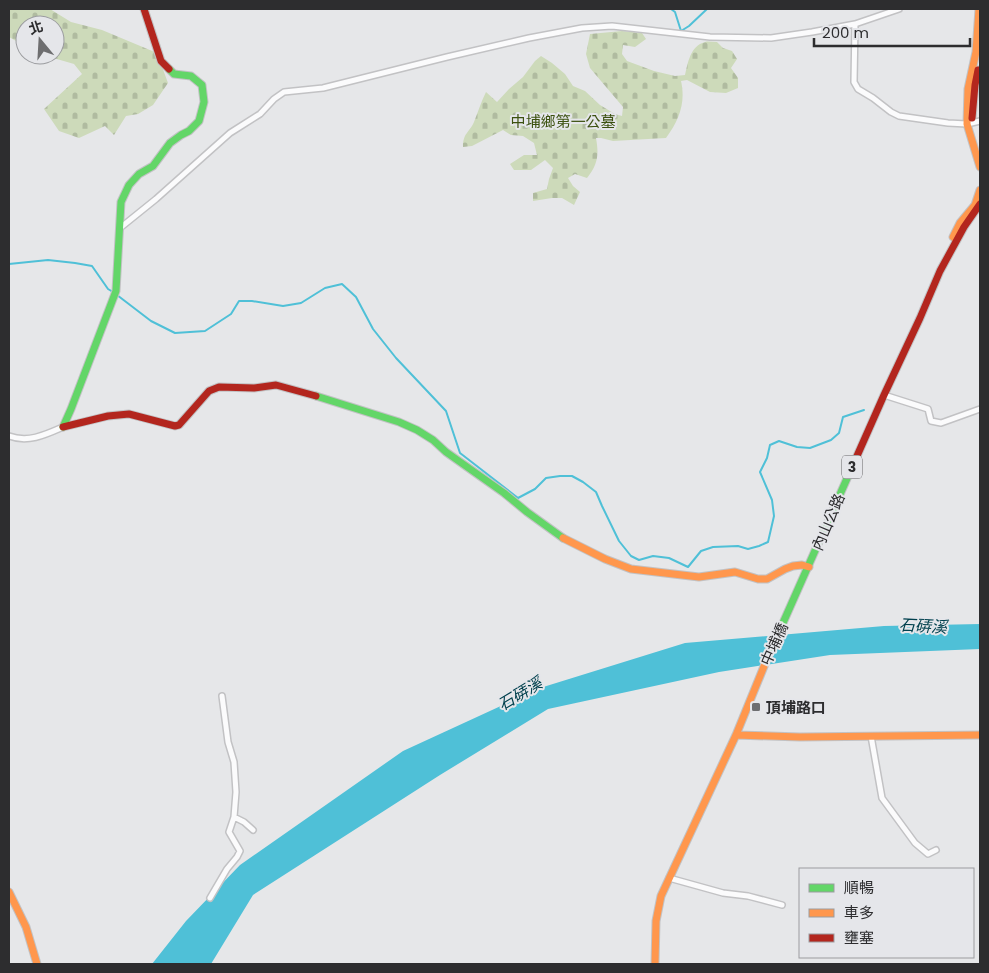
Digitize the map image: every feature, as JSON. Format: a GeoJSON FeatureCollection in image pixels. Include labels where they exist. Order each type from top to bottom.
{"type":"FeatureCollection","features":[{"type":"Feature","properties":{"kind":"street"},"geometry":{"type":"LineString","coordinates":[[63,427],[115,294],[121,202],[129,185],[140,174],[153,166],[170,143],[189,131],[199,121],[204,102],[202,85],[198,81],[191,76],[174,74],[161,62],[144,9]]}},
{"type":"Feature","properties":{"kind":"street"},"geometry":{"type":"LineString","coordinates":[[120,228],[156,199],[230,133],[260,114],[274,99],[284,92],[323,88],[483,49],[582,28],[612,26],[710,37],[771,38],[855,24],[899,9]]}},
{"type":"Feature","properties":{"kind":"street"},"geometry":{"type":"LineString","coordinates":[[979,9],[976,52],[966,108],[980,167]]}},
{"type":"Feature","properties":{"kind":"street"},"geometry":{"type":"LineString","coordinates":[[855,24],[854,82],[858,89],[899,116],[928,121],[970,124],[980,121]]}},
{"type":"Feature","properties":{"kind":"street"},"geometry":{"type":"LineString","coordinates":[[980,56],[970,124],[980,152]]}},
{"type":"Feature","properties":{"kind":"street","name":"內山公路"},"geometry":{"type":"LineString","coordinates":[[916,328],[915,319],[938,264],[960,223],[975,205],[980,190]]}},
{"type":"Feature","properties":{"kind":"street","name":"內山公路"},"geometry":{"type":"LineString","coordinates":[[791,607],[940,271],[964,227],[980,204]]}},
{"type":"Feature","properties":{"kind":"street"},"geometry":{"type":"LineString","coordinates":[[9,436],[28,439],[43,436],[63,427],[81,422],[129,414],[175,426],[179,425],[209,391],[219,387],[254,388],[276,385],[353,407],[417,430],[433,440],[451,456],[504,493],[562,538],[631,570],[699,577],[735,572],[758,579],[767,579],[793,566],[802,565],[809,567]]}},
{"type":"Feature","properties":{"kind":"street"},"geometry":{"type":"LineString","coordinates":[[884,395],[928,409],[931,421],[941,423],[979,412]]}},
{"type":"Feature","properties":{"kind":"street","name":"中埔橋"},"geometry":{"type":"LineString","coordinates":[[736,735],[791,607]]}},
{"type":"Feature","properties":{"kind":"street"},"geometry":{"type":"LineString","coordinates":[[210,898],[240,851],[229,832],[234,817],[236,792],[234,762],[228,742],[222,696]]}},
{"type":"Feature","properties":{"kind":"street"},"geometry":{"type":"LineString","coordinates":[[736,735],[800,737],[980,734]]}},
{"type":"Feature","properties":{"kind":"street","name":"3"},"geometry":{"type":"LineString","coordinates":[[655,964],[655,927],[661,896],[736,735]]}},
{"type":"Feature","properties":{"kind":"street"},"geometry":{"type":"LineString","coordinates":[[871,736],[882,798],[915,843],[928,854],[936,850]]}},
{"type":"Feature","properties":{"kind":"street"},"geometry":{"type":"LineString","coordinates":[[234,817],[254,830]]}},
{"type":"Feature","properties":{"kind":"street"},"geometry":{"type":"LineString","coordinates":[[670,878],[723,893],[748,896],[782,905]]}},
{"type":"Feature","properties":{"kind":"street"},"geometry":{"type":"LineString","coordinates":[[9,892],[26,928],[37,964]]}},
{"type":"Feature","properties":{"kind":"green space"},"geometry":{"type":"Polygon","coordinates":[[[9,9],[50,9],[60,15],[15,15],[15,40],[9,37],[9,9]]]}},
{"type":"Feature","properties":{"kind":"green space"},"geometry":{"type":"Polygon","coordinates":[[[65,18],[71,22],[102,30],[157,53],[168,83],[153,105],[138,114],[126,116],[114,135],[105,126],[79,138],[59,131],[44,109],[82,74],[74,64],[65,61],[65,18]]]}},
{"type":"Feature","properties":{"kind":"green space","name":"中埔鄉第一公墓"},"geometry":{"type":"Polygon","coordinates":[[[622,31],[642,33],[646,39],[635,47],[623,45],[622,54],[627,61],[675,76],[685,75],[690,56],[696,47],[705,42],[717,42],[723,48],[732,51],[737,59],[731,68],[738,78],[738,88],[726,93],[710,92],[687,80],[681,81],[682,104],[675,125],[666,138],[613,141],[596,138],[597,159],[591,173],[587,178],[575,174],[568,178],[580,192],[574,205],[562,198],[533,201],[533,193],[547,189],[553,168],[545,160],[531,170],[514,170],[510,164],[524,155],[537,155],[534,143],[523,136],[511,135],[503,130],[472,146],[463,147],[465,136],[474,122],[486,92],[497,102],[523,77],[541,56],[565,74],[573,86],[585,91],[600,105],[622,116],[623,107],[590,68],[586,54],[590,34],[622,31]]]}},
{"type":"Feature","properties":{"kind":"water","name":"石硦溪"},"geometry":{"type":"Polygon","coordinates":[[[980,624],[980,649],[830,655],[719,672],[548,709],[440,775],[253,895],[211,964],[152,964],[186,921],[240,865],[403,751],[540,688],[685,643],[884,626],[980,624]]]}},
{"type":"Feature","properties":{"kind":"waterway"},"geometry":{"type":"LineString","coordinates":[[671,9],[675,12],[681,31],[707,9]]}},
{"type":"Feature","properties":{"kind":"waterway"},"geometry":{"type":"LineString","coordinates":[[820,9],[829,9]]}},
{"type":"Feature","properties":{"kind":"waterway"},"geometry":{"type":"LineString","coordinates":[[9,264],[48,260],[92,266],[108,289],[113,292]]}},
{"type":"Feature","properties":{"kind":"waterway"},"geometry":{"type":"LineString","coordinates":[[117,295],[151,321],[175,333],[205,331],[231,314],[239,301],[283,306],[301,303],[325,288],[342,284],[356,297],[373,329],[396,358],[446,411],[460,453],[518,498],[535,489],[546,478],[572,476],[583,482],[596,492],[619,541],[631,556],[639,560],[653,556],[669,558],[688,567],[701,551],[713,547],[738,546],[748,549],[768,542],[774,516],[772,500],[760,472],[767,458],[770,445],[779,441],[797,447],[810,448],[831,440],[839,433],[843,417],[864,410]]}},
{"type":"Feature","properties":{"kind":"traffic: fast"},"geometry":{"type":"LineString","coordinates":[[63,427],[116,291],[121,202],[129,185],[139,174],[153,166],[170,143],[189,131],[199,121],[204,102],[202,85],[191,76],[174,74],[169,69]]}},
{"type":"Feature","properties":{"kind":"traffic: fast"},"geometry":{"type":"LineString","coordinates":[[316,396],[399,422],[417,430],[563,538]]}},
{"type":"Feature","properties":{"kind":"traffic: fast"},"geometry":{"type":"LineString","coordinates":[[767,659],[853,465]]}},
{"type":"Feature","properties":{"kind":"traffic: slow"},"geometry":{"type":"LineString","coordinates":[[979,9],[976,52],[968,89],[967,124],[980,167]]}},
{"type":"Feature","properties":{"kind":"traffic: slow"},"geometry":{"type":"LineString","coordinates":[[953,237],[960,223],[975,205],[980,190]]}},
{"type":"Feature","properties":{"kind":"traffic: slow"},"geometry":{"type":"LineString","coordinates":[[563,538],[605,559],[631,569],[699,577],[735,572],[758,579],[767,579],[793,566],[802,565],[809,567]]}},
{"type":"Feature","properties":{"kind":"traffic: slow"},"geometry":{"type":"LineString","coordinates":[[655,964],[656,921],[661,896],[736,735],[767,659]]}},
{"type":"Feature","properties":{"kind":"traffic: slow"},"geometry":{"type":"LineString","coordinates":[[736,735],[800,737],[980,735]]}},
{"type":"Feature","properties":{"kind":"traffic: slow"},"geometry":{"type":"LineString","coordinates":[[9,892],[26,927],[37,964]]}},
{"type":"Feature","properties":{"kind":"traffic: jam"},"geometry":{"type":"LineString","coordinates":[[144,9],[161,61],[169,69]]}},
{"type":"Feature","properties":{"kind":"traffic: jam"},"geometry":{"type":"LineString","coordinates":[[972,118],[978,70]]}},
{"type":"Feature","properties":{"kind":"traffic: jam"},"geometry":{"type":"LineString","coordinates":[[853,465],[940,271],[964,227],[980,204]]}},
{"type":"Feature","properties":{"kind":"traffic: jam"},"geometry":{"type":"LineString","coordinates":[[63,427],[108,416],[129,414],[175,426],[179,425],[209,391],[219,387],[254,388],[276,385],[316,396]]}},
{"type":"Feature","properties":{"kind":"place","name":"頂埔路口"},"geometry":{"type":"Point","coordinates":[756,707]}}]}
